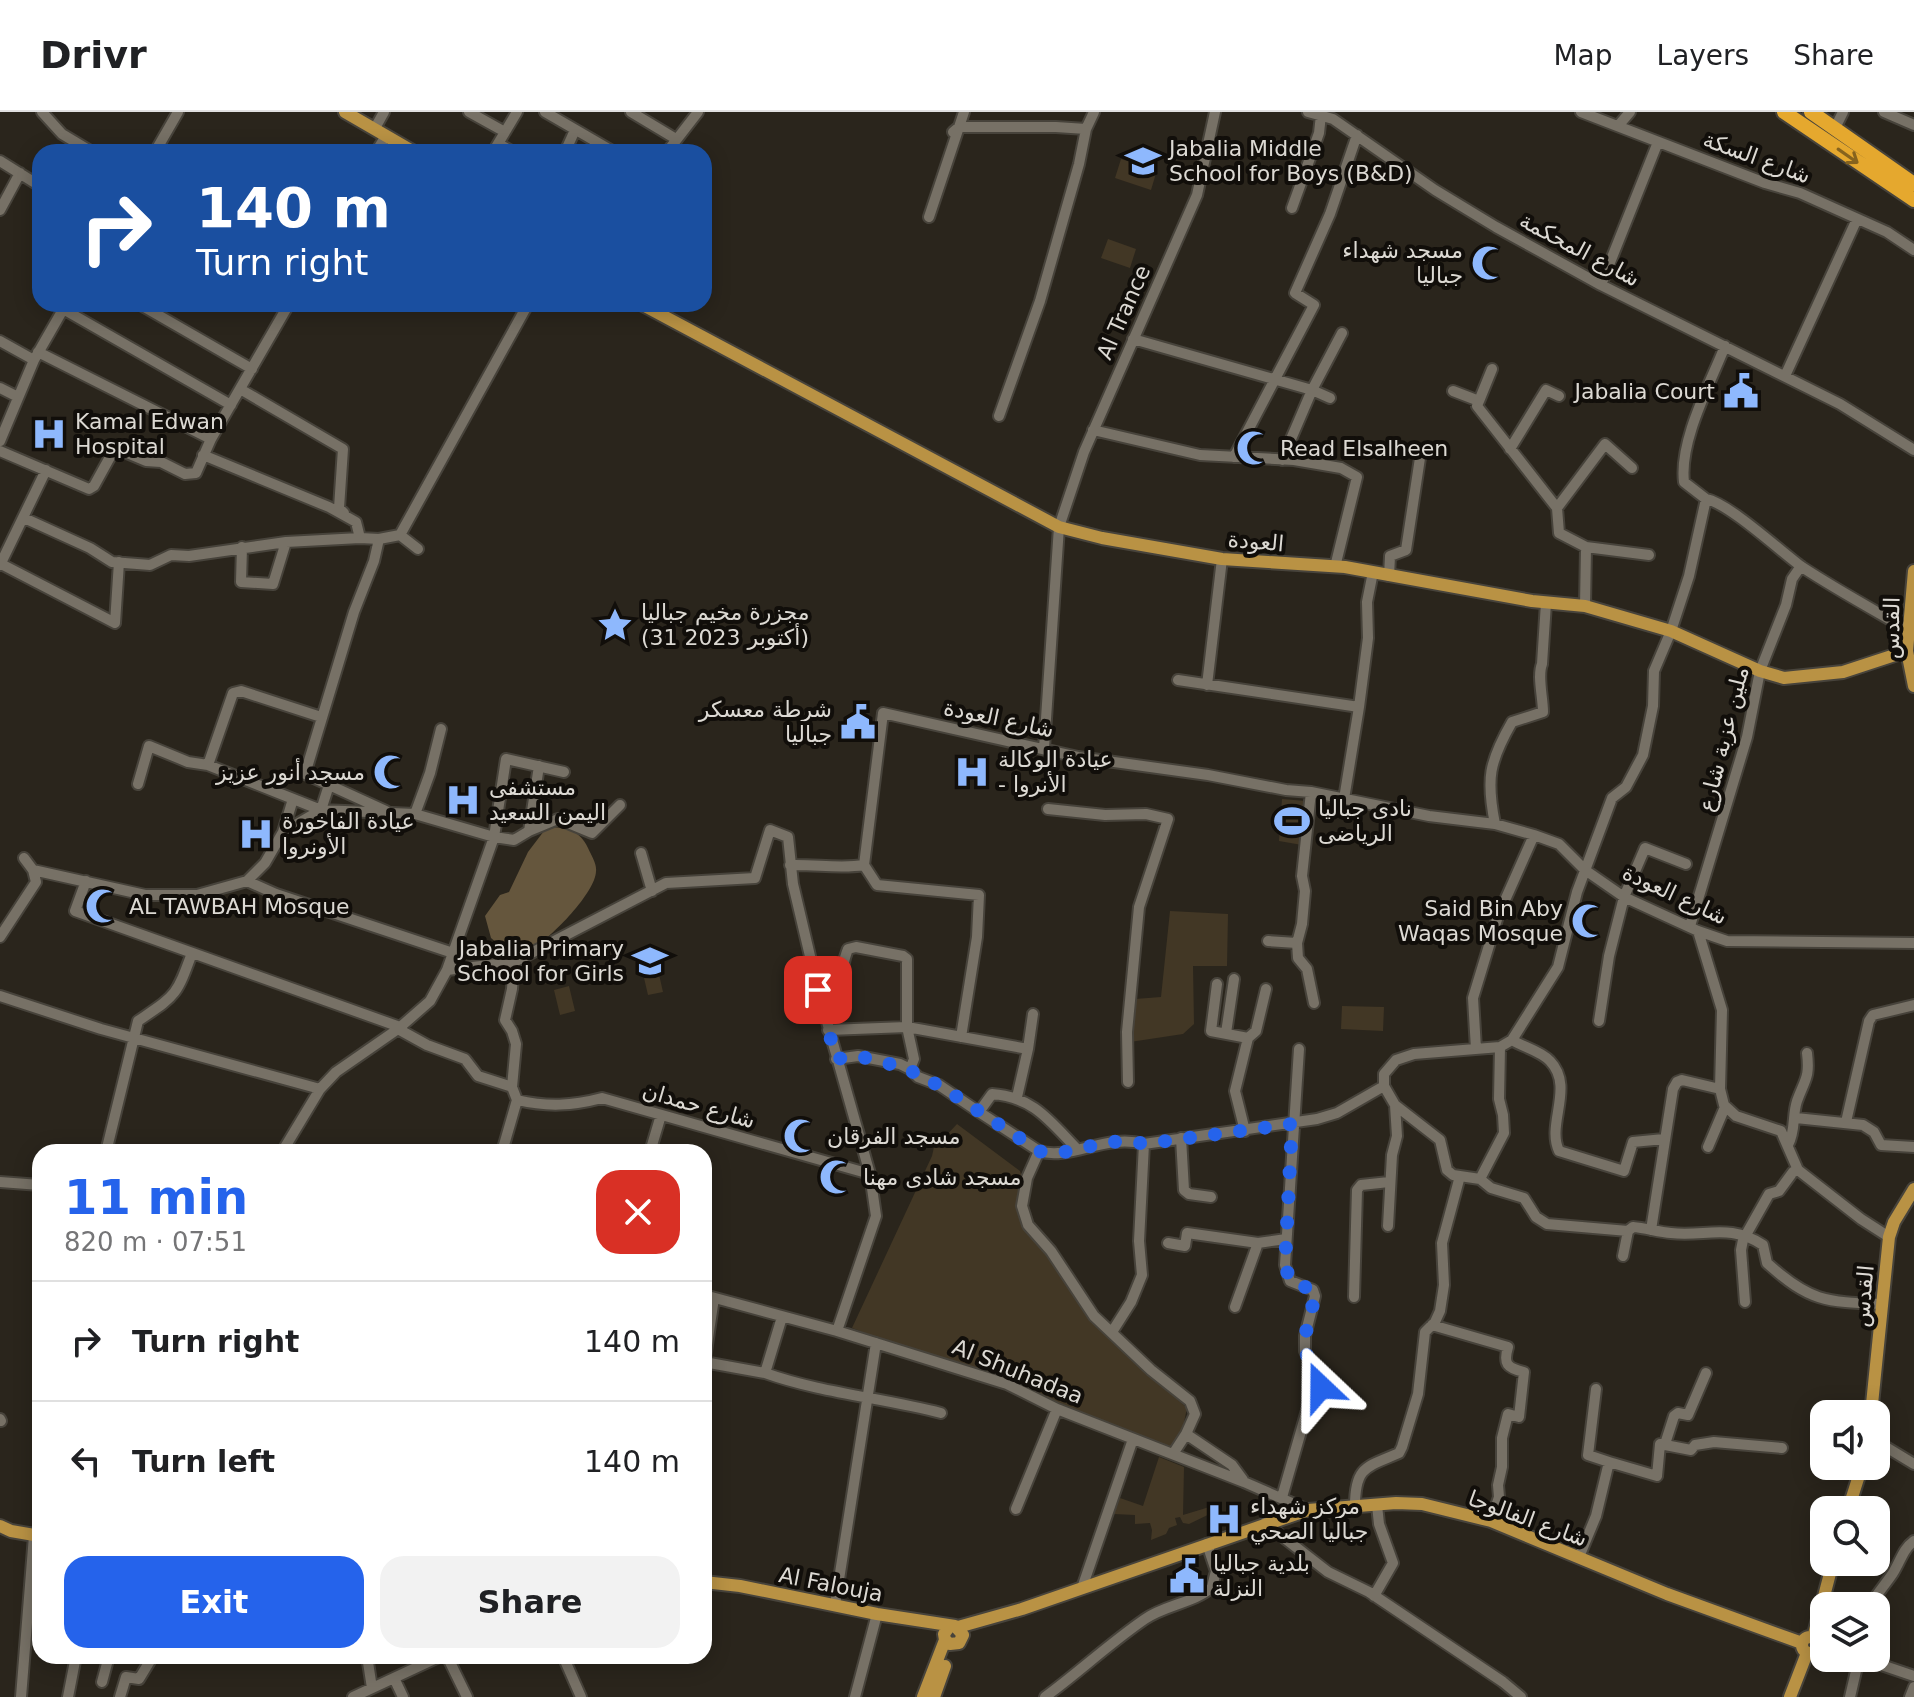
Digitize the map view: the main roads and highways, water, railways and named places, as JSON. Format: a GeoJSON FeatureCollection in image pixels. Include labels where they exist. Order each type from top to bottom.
{"type":"FeatureCollection","features":[{"type":"Feature","properties":{"kind":"highway"},"geometry":{"type":"LineString","coordinates":[[1784,112],[1914,200]]}},
{"type":"Feature","properties":{"kind":"highway"},"geometry":{"type":"LineString","coordinates":[[1811,112],[1914,184]]}},
{"type":"Feature","properties":{"kind":"main road"},"geometry":{"type":"LineString","coordinates":[[345,112],[400,144]]}},
{"type":"Feature","properties":{"kind":"main road","name":"العودة"},"geometry":{"type":"LineString","coordinates":[[656,312],[1059,527],[1102,538],[1222,559],[1335,567],[1546,603],[1585,606],[1671,631],[1760,671],[1784,678],[1843,672],[1907,651]]}},
{"type":"Feature","properties":{"kind":"main road","name":"القدس"},"geometry":{"type":"LineString","coordinates":[[1914,571],[1907,651],[1914,686]]}},
{"type":"Feature","properties":{"kind":"main road","name":"القدس"},"geometry":{"type":"LineString","coordinates":[[1873,1400],[1889,1237],[1894,1222],[1914,1189]]}},
{"type":"Feature","properties":{"kind":"main road","name":"شارع الفالوجا"},"geometry":{"type":"LineString","coordinates":[[954,1627],[1082,1588],[1308,1510],[1422,1504],[1491,1521],[1681,1600],[1810,1645]]}},
{"type":"Feature","properties":{"kind":"main road"},"geometry":{"type":"LineString","coordinates":[[0,1526],[32,1535]]}},
{"type":"Feature","properties":{"kind":"main road","name":"Al Falouja"},"geometry":{"type":"LineString","coordinates":[[712,1583],[954,1627]]}},
{"type":"Feature","properties":{"kind":"main road"},"geometry":{"type":"LineString","coordinates":[[934,1697],[950,1642],[945,1631],[954,1627]]}},
{"type":"Feature","properties":{"kind":"main road"},"geometry":{"type":"LineString","coordinates":[[923,1697],[950,1642]]}},
{"type":"Feature","properties":{"kind":"main road"},"geometry":{"type":"LineString","coordinates":[[1790,1697],[1810,1653]]}},
{"type":"Feature","properties":{"kind":"place","name":"Jabalia Middle School for Boys (B&D)"},"geometry":{"type":"Point","coordinates":[1143,161]}},
{"type":"Feature","properties":{"kind":"place","name":"مسجد شهداء جباليا"},"geometry":{"type":"Point","coordinates":[1489,263]}},
{"type":"Feature","properties":{"kind":"place","name":"Jabalia Court"},"geometry":{"type":"Point","coordinates":[1741,391]}},
{"type":"Feature","properties":{"kind":"place","name":"Kamal Edwan Hospital"},"geometry":{"type":"Point","coordinates":[49,434]}},
{"type":"Feature","properties":{"kind":"place","name":"Read Elsalheen"},"geometry":{"type":"Point","coordinates":[1254,448]}},
{"type":"Feature","properties":{"kind":"place","name":"مجزرة مخيم جباليا (31 أكتوبر 2023)"},"geometry":{"type":"Point","coordinates":[615,625]}},
{"type":"Feature","properties":{"kind":"place","name":"شرطة معسكر جباليا"},"geometry":{"type":"Point","coordinates":[858,722]}},
{"type":"Feature","properties":{"kind":"place","name":"مسجد أنور عزيز"},"geometry":{"type":"Point","coordinates":[391,772]}},
{"type":"Feature","properties":{"kind":"place","name":"عيادة الوكالة - الأنروا"},"geometry":{"type":"Point","coordinates":[972,772]}},
{"type":"Feature","properties":{"kind":"place","name":"مستشفى اليمن السعيد"},"geometry":{"type":"Point","coordinates":[463,800]}},
{"type":"Feature","properties":{"kind":"place","name":"نادى جباليا الرياضى"},"geometry":{"type":"Point","coordinates":[1292,821]}},
{"type":"Feature","properties":{"kind":"place","name":"عيادة الفاخورة الأونروا"},"geometry":{"type":"Point","coordinates":[256,834]}},
{"type":"Feature","properties":{"kind":"place","name":"AL TAWBAH Mosque"},"geometry":{"type":"Point","coordinates":[103,906]}},
{"type":"Feature","properties":{"kind":"place","name":"Said Bin Aby Waqas Mosque"},"geometry":{"type":"Point","coordinates":[1589,921]}},
{"type":"Feature","properties":{"kind":"place","name":"Jabalia Primary School for Girls"},"geometry":{"type":"Point","coordinates":[650,961]}},
{"type":"Feature","properties":{"kind":"place","name":"مسجد الفرقان"},"geometry":{"type":"Point","coordinates":[801,1136]}},
{"type":"Feature","properties":{"kind":"place","name":"مسجد شادى مهنا"},"geometry":{"type":"Point","coordinates":[837,1177]}},
{"type":"Feature","properties":{"kind":"place","name":"مركز شهداء جباليا الصحي"},"geometry":{"type":"Point","coordinates":[1224,1519]}},
{"type":"Feature","properties":{"kind":"place","name":"بلدية جباليا النزلة"},"geometry":{"type":"Point","coordinates":[1187,1576]}}]}
